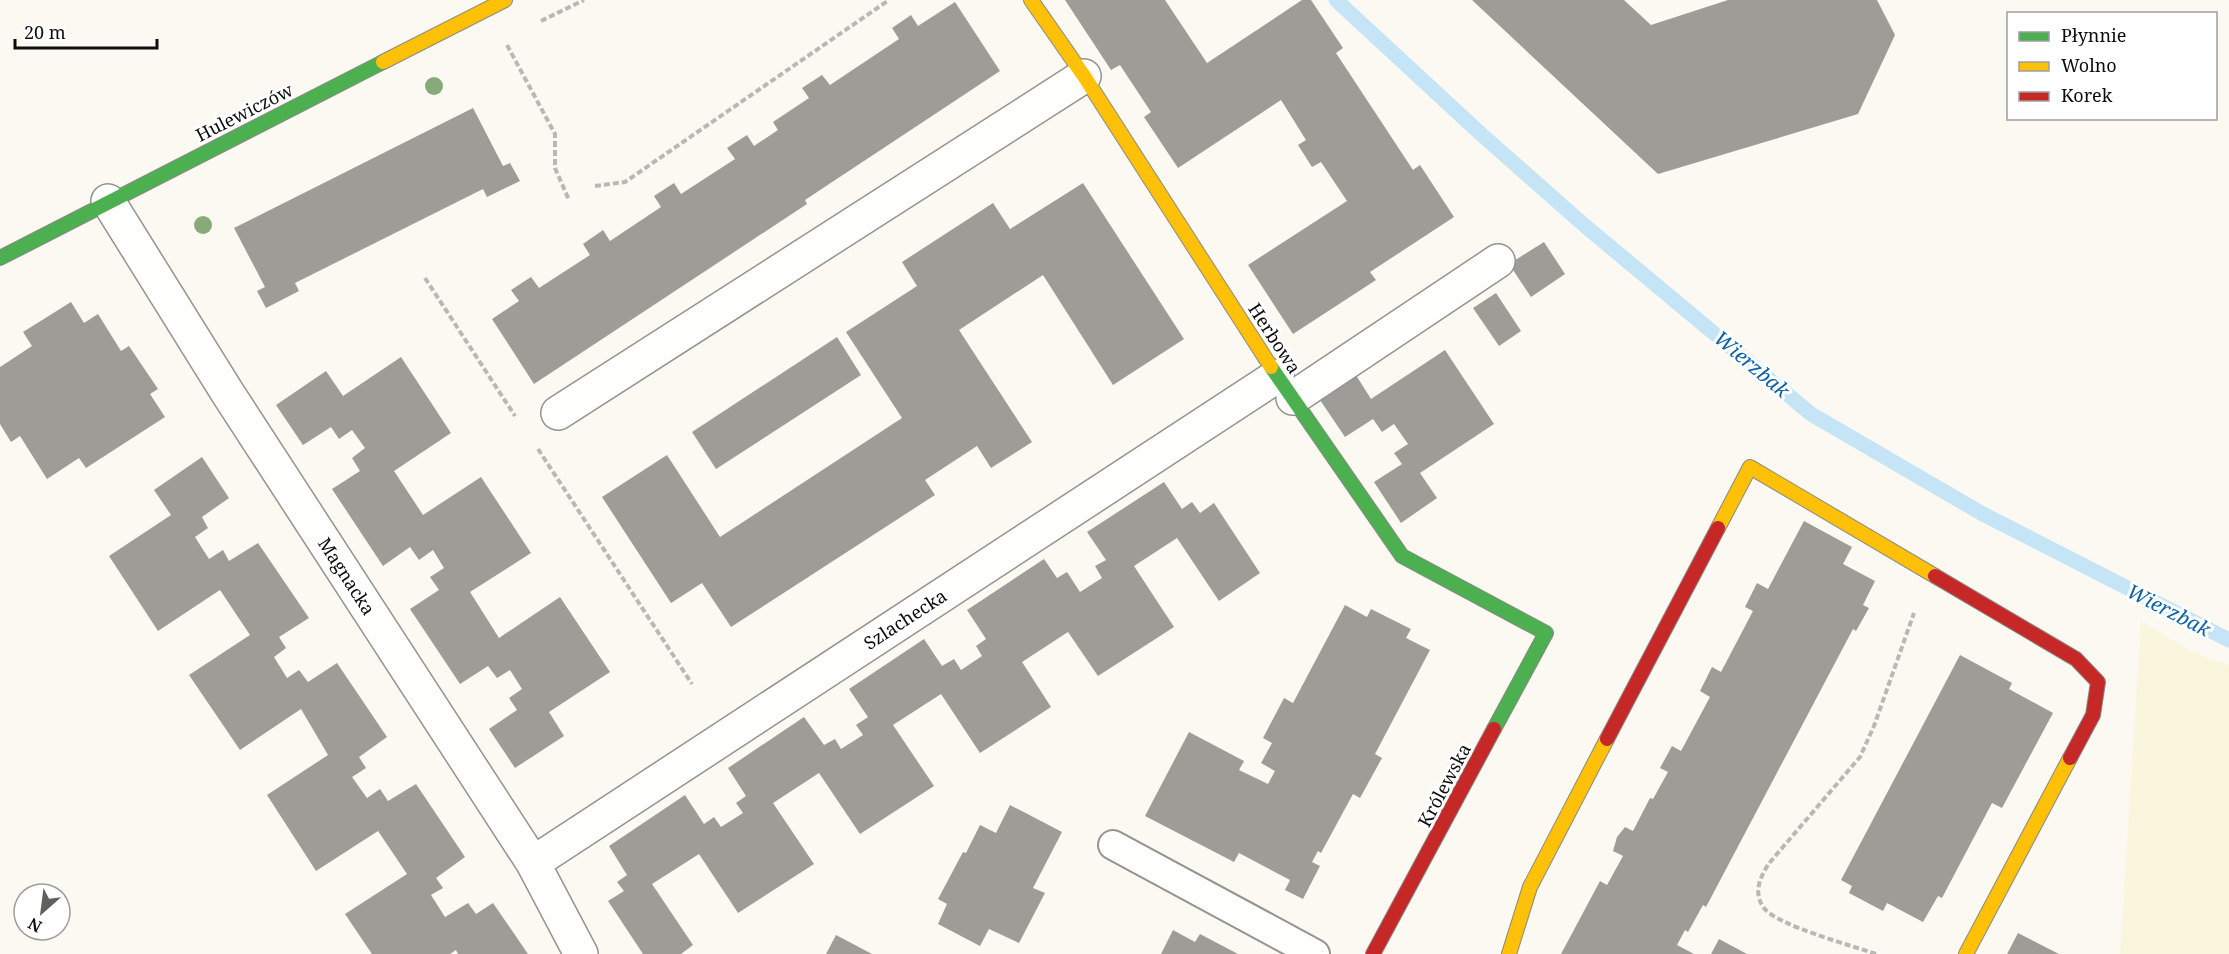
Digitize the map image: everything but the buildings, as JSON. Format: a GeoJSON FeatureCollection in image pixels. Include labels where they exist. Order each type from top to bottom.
{"type":"FeatureCollection","features":[{"type":"Feature","properties":{"kind":"street","name":"Hulewiczów"},"geometry":{"type":"LineString","coordinates":[[0,258],[505,0]]}},
{"type":"Feature","properties":{"kind":"street","name":"Herbowa"},"geometry":{"type":"LineString","coordinates":[[1031,0],[1084,76],[1285,387],[1402,556],[1546,633]]}},
{"type":"Feature","properties":{"kind":"street"},"geometry":{"type":"LineString","coordinates":[[558,413],[1084,76]]}},
{"type":"Feature","properties":{"kind":"street","name":"Magnacka"},"geometry":{"type":"LineString","coordinates":[[108,201],[227,392],[533,863],[580,954]]}},
{"type":"Feature","properties":{"kind":"street","name":"Szlachecka"},"geometry":{"type":"LineString","coordinates":[[533,863],[1285,387],[1498,261]]}},
{"type":"Feature","properties":{"kind":"street"},"geometry":{"type":"LineString","coordinates":[[1509,954],[1530,886],[1750,467],[2076,659],[2098,682],[2093,715],[1966,954]]}},
{"type":"Feature","properties":{"kind":"street","name":"Królewska"},"geometry":{"type":"LineString","coordinates":[[1374,954],[1546,633]]}},
{"type":"Feature","properties":{"kind":"lane"},"geometry":{"type":"LineString","coordinates":[[1113,845],[1315,954]]}},
{"type":"Feature","properties":{"kind":"path"},"geometry":{"type":"LineString","coordinates":[[595,186],[625,182],[889,0]]}},
{"type":"Feature","properties":{"kind":"path"},"geometry":{"type":"LineString","coordinates":[[504,39],[555,134],[555,168],[569,200]]}},
{"type":"Feature","properties":{"kind":"path"},"geometry":{"type":"LineString","coordinates":[[425,278],[516,417]]}},
{"type":"Feature","properties":{"kind":"path"},"geometry":{"type":"LineString","coordinates":[[536,447],[692,684]]}},
{"type":"Feature","properties":{"kind":"path"},"geometry":{"type":"LineString","coordinates":[[1876,954],[1783,922],[1764,908],[1758,892],[1761,874],[1860,757],[1874,726],[1927,572]]}},
{"type":"Feature","properties":{"kind":"shaded area"},"geometry":{"type":"Polygon","coordinates":[[[2141,621],[2190,651],[2229,665],[2229,954],[2120,954],[2141,621]]]}},
{"type":"Feature","properties":{"kind":"waterway","name":"Wierzbak"},"geometry":{"type":"LineString","coordinates":[[1336,0],[1482,135],[1584,225],[1811,414],[1981,513],[2229,640]]}},
{"type":"Feature","properties":{"kind":"traffic: fast"},"geometry":{"type":"LineString","coordinates":[[0,258],[383,62]]}},
{"type":"Feature","properties":{"kind":"traffic: fast"},"geometry":{"type":"LineString","coordinates":[[1271,367],[1402,556],[1546,633],[1494,729]]}},
{"type":"Feature","properties":{"kind":"traffic: slow"},"geometry":{"type":"LineString","coordinates":[[383,62],[505,0]]}},
{"type":"Feature","properties":{"kind":"traffic: slow"},"geometry":{"type":"LineString","coordinates":[[1031,0],[1084,76],[1271,367]]}},
{"type":"Feature","properties":{"kind":"traffic: slow"},"geometry":{"type":"LineString","coordinates":[[1718,528],[1750,467],[1935,576]]}},
{"type":"Feature","properties":{"kind":"traffic: slow"},"geometry":{"type":"LineString","coordinates":[[1509,954],[1530,887],[1607,739]]}},
{"type":"Feature","properties":{"kind":"traffic: slow"},"geometry":{"type":"LineString","coordinates":[[1966,954],[2070,758]]}},
{"type":"Feature","properties":{"kind":"traffic: jam"},"geometry":{"type":"LineString","coordinates":[[1607,739],[1718,528]]}},
{"type":"Feature","properties":{"kind":"traffic: jam"},"geometry":{"type":"LineString","coordinates":[[1935,576],[2076,659],[2098,682],[2093,715],[2070,758]]}},
{"type":"Feature","properties":{"kind":"traffic: jam"},"geometry":{"type":"LineString","coordinates":[[1373,954],[1494,729]]}}]}
